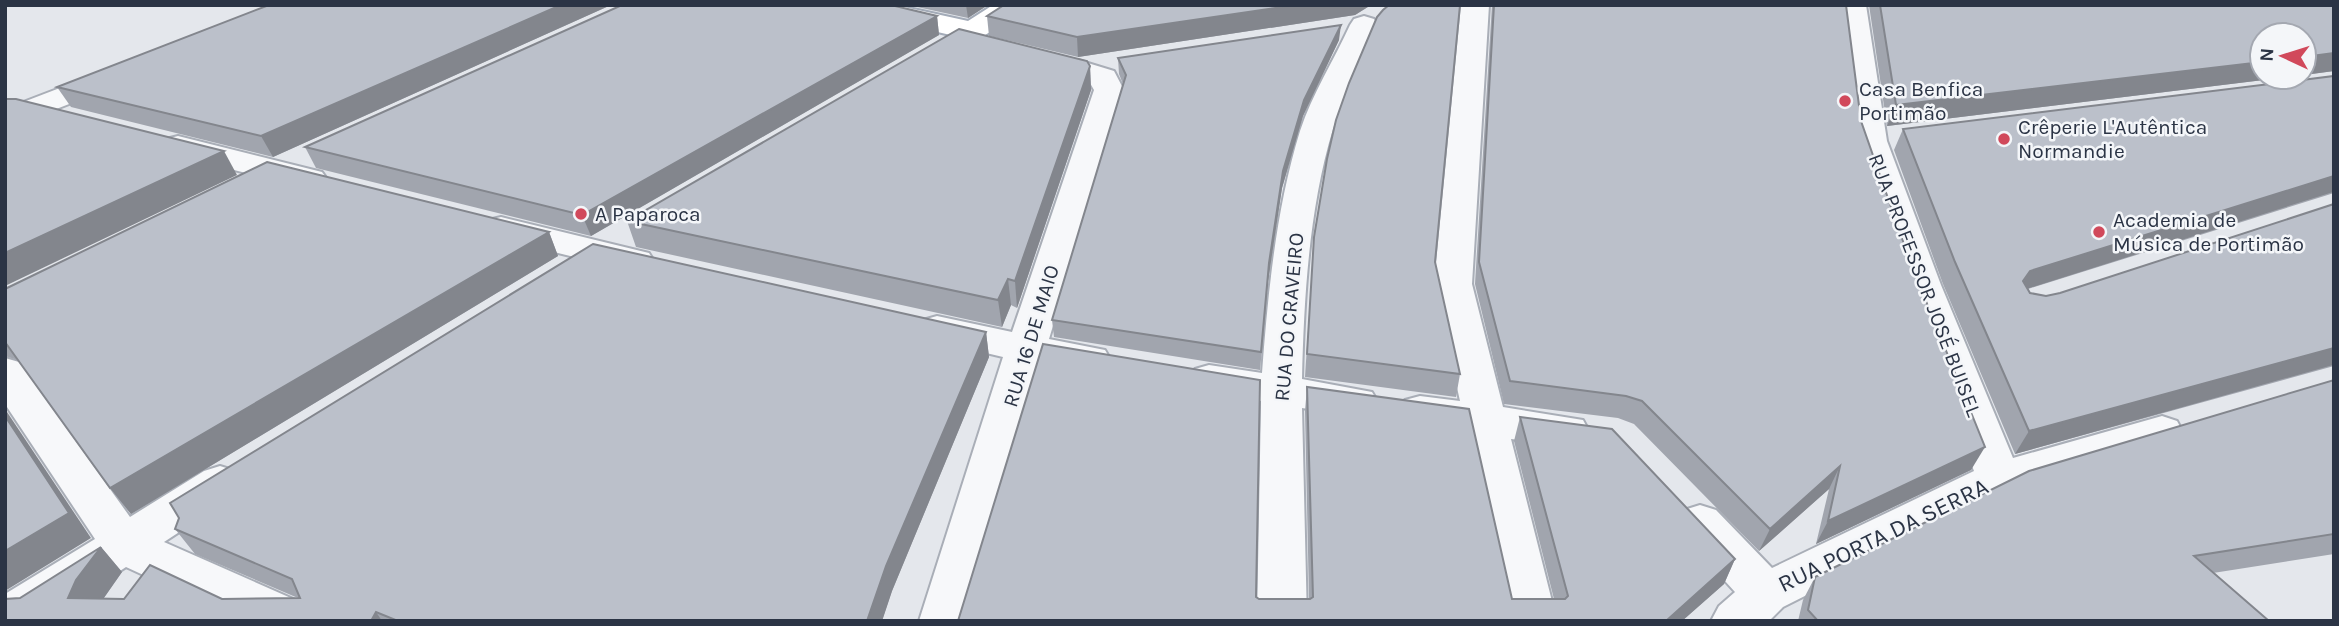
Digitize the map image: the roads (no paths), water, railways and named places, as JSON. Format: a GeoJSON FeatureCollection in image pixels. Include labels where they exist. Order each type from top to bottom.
{"type":"FeatureCollection","features":[{"type":"Feature","properties":{"kind":"main road"},"geometry":{"type":"LineString","coordinates":[[857,5],[965,44],[1013,5]]}},
{"type":"Feature","properties":{"kind":"street"},"geometry":{"type":"LineString","coordinates":[[1475,5],[1452,284],[1532,621]]}},
{"type":"Feature","properties":{"kind":"street","name":"RUA PROFESSOR JOSÉ BUISEL"},"geometry":{"type":"LineString","coordinates":[[1852,5],[1885,139],[1999,478]]}},
{"type":"Feature","properties":{"kind":"street","name":"RUA DO CRAVEIRO"},"geometry":{"type":"LineString","coordinates":[[1282,621],[1281,391],[1291,255],[1317,130],[1362,22]]}},
{"type":"Feature","properties":{"kind":"street","name":"RUA 16 DE MAIO"},"geometry":{"type":"LineString","coordinates":[[944,621],[1026,349],[1110,90],[1103,77],[1065,66],[1119,63]]}},
{"type":"Feature","properties":{"kind":"street"},"geometry":{"type":"LineString","coordinates":[[13,111],[144,65]]}},
{"type":"Feature","properties":{"kind":"street"},"geometry":{"type":"LineString","coordinates":[[13,111],[82,122]]}},
{"type":"Feature","properties":{"kind":"street"},"geometry":{"type":"LineString","coordinates":[[147,139],[344,188]]}},
{"type":"Feature","properties":{"kind":"street"},"geometry":{"type":"LineString","coordinates":[[240,189],[327,148]]}},
{"type":"Feature","properties":{"kind":"street"},"geometry":{"type":"LineString","coordinates":[[476,222],[677,270]]}},
{"type":"Feature","properties":{"kind":"street"},"geometry":{"type":"LineString","coordinates":[[561,275],[644,223]]}},
{"type":"Feature","properties":{"kind":"street"},"geometry":{"type":"LineString","coordinates":[[905,322],[1026,349],[1133,367]]}},
{"type":"Feature","properties":{"kind":"street"},"geometry":{"type":"LineString","coordinates":[[5,372],[140,567],[292,621]]}},
{"type":"Feature","properties":{"kind":"street"},"geometry":{"type":"LineString","coordinates":[[1173,373],[1485,421],[1604,436]]}},
{"type":"Feature","properties":{"kind":"street","name":"RUA PORTA DA SERRA"},"geometry":{"type":"LineString","coordinates":[[1751,607],[1999,478],[2200,421]]}},
{"type":"Feature","properties":{"kind":"street"},"geometry":{"type":"LineString","coordinates":[[5,620],[140,567],[243,468]]}},
{"type":"Feature","properties":{"kind":"street"},"geometry":{"type":"LineString","coordinates":[[1673,496],[1751,607]]}},
{"type":"Feature","properties":{"kind":"place","name":"Casa Benfica Portimão"},"geometry":{"type":"Point","coordinates":[1845,101]}},
{"type":"Feature","properties":{"kind":"place","name":"Crêperie L'Autêntica Normandie"},"geometry":{"type":"Point","coordinates":[2004,139]}},
{"type":"Feature","properties":{"kind":"place","name":"A Paparoca"},"geometry":{"type":"Point","coordinates":[581,214]}},
{"type":"Feature","properties":{"kind":"place","name":"Academia de Música de Portimão"},"geometry":{"type":"Point","coordinates":[2099,232]}}]}
